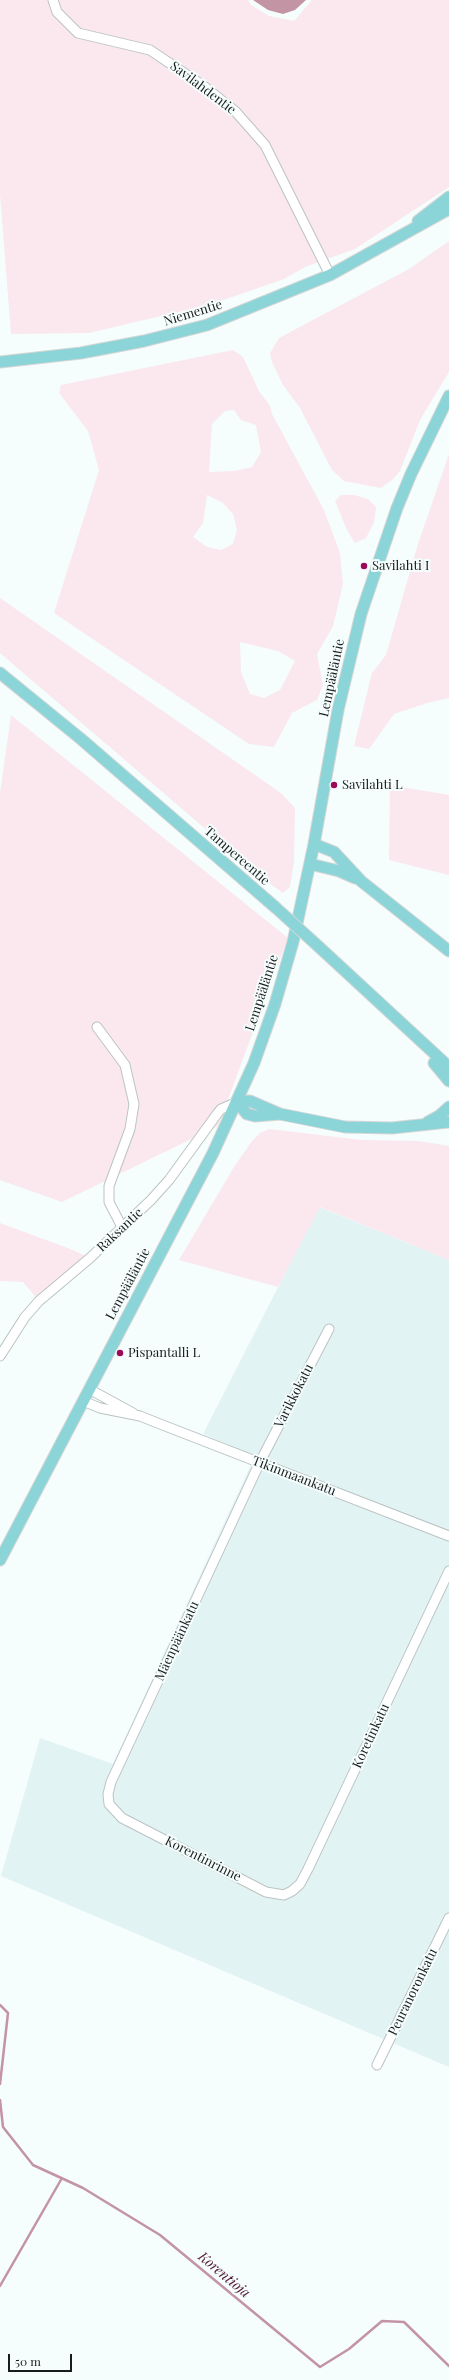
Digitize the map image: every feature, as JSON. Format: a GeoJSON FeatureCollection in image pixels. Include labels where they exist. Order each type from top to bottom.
{"type":"FeatureCollection","features":[{"type":"Feature","properties":{"kind":"main road","name":"Niementie"},"geometry":{"type":"LineString","coordinates":[[382,247],[449,197]]}},
{"type":"Feature","properties":{"kind":"main road","name":"Niementie"},"geometry":{"type":"LineString","coordinates":[[0,362],[81,352],[144,341],[207,325],[330,275],[449,209]]}},
{"type":"Feature","properties":{"kind":"main road","name":"Lempääläntie"},"geometry":{"type":"LineString","coordinates":[[0,1560],[88,1389],[213,1153],[254,1063],[275,1004],[293,942],[314,844],[338,710],[361,614],[397,508],[411,474],[449,396]]}},
{"type":"Feature","properties":{"kind":"main road","name":"Tampereentie"},"geometry":{"type":"LineString","coordinates":[[0,673],[81,739],[275,907],[449,1067]]}},
{"type":"Feature","properties":{"kind":"main road"},"geometry":{"type":"LineString","coordinates":[[314,844],[334,852],[361,881],[449,951]]}},
{"type":"Feature","properties":{"kind":"main road"},"geometry":{"type":"LineString","coordinates":[[310,864],[339,871],[361,881]]}},
{"type":"Feature","properties":{"kind":"main road"},"geometry":{"type":"LineString","coordinates":[[396,1018],[412,1042],[438,1067],[449,1081]]}},
{"type":"Feature","properties":{"kind":"main road"},"geometry":{"type":"LineString","coordinates":[[428,1048],[449,1058]]}},
{"type":"Feature","properties":{"kind":"main road"},"geometry":{"type":"LineString","coordinates":[[237,1102],[247,1114],[255,1116],[280,1114],[345,1127],[410,1127],[449,1122]]}},
{"type":"Feature","properties":{"kind":"main road"},"geometry":{"type":"LineString","coordinates":[[410,1127],[439,1116],[449,1107]]}},
{"type":"Feature","properties":{"kind":"street","name":"Savilahdentie"},"geometry":{"type":"LineString","coordinates":[[53,0],[58,12],[78,33],[150,50],[205,87],[235,111],[265,145],[330,275]]}},
{"type":"Feature","properties":{"kind":"street"},"geometry":{"type":"LineString","coordinates":[[97,1027],[125,1065],[134,1104],[130,1129],[109,1186],[109,1202],[122,1227]]}},
{"type":"Feature","properties":{"kind":"street","name":"Raksantie"},"geometry":{"type":"LineString","coordinates":[[0,1356],[25,1317],[39,1301],[90,1258],[151,1200],[169,1180],[221,1109],[237,1102]]}},
{"type":"Feature","properties":{"kind":"street","name":"Varikkokatu"},"geometry":{"type":"LineString","coordinates":[[260,1462],[329,1329]]}},
{"type":"Feature","properties":{"kind":"street","name":"Tikinmaankatu"},"geometry":{"type":"LineString","coordinates":[[88,1389],[140,1416],[449,1536]]}},
{"type":"Feature","properties":{"kind":"street","name":"Tikinmaankatu"},"geometry":{"type":"LineString","coordinates":[[83,1401],[100,1408],[140,1416]]}},
{"type":"Feature","properties":{"kind":"street","name":"Mäenpäänkatu"},"geometry":{"type":"LineString","coordinates":[[122,1818],[109,1804],[108,1794],[111,1782],[260,1462]]}},
{"type":"Feature","properties":{"kind":"street","name":"Koretinkatu"},"geometry":{"type":"LineString","coordinates":[[284,1895],[300,1884],[308,1869],[449,1571]]}},
{"type":"Feature","properties":{"kind":"street","name":"Korentinrinne"},"geometry":{"type":"LineString","coordinates":[[122,1818],[266,1892],[284,1895]]}},
{"type":"Feature","properties":{"kind":"street","name":"Peuranoronkatu"},"geometry":{"type":"LineString","coordinates":[[377,2066],[449,1918]]}},
{"type":"Feature","properties":{"kind":"shaded area"},"geometry":{"type":"Polygon","coordinates":[[[0,0],[248,0],[251,5],[269,16],[294,21],[312,0],[449,0],[449,187],[355,249],[305,267],[284,279],[212,304],[89,333],[11,334],[0,194],[0,0]]]}},
{"type":"Feature","properties":{"kind":"shaded area"},"geometry":{"type":"Polygon","coordinates":[[[253,0],[306,0],[295,10],[283,14],[268,10],[253,0]]]}},
{"type":"Feature","properties":{"kind":"shaded area"},"geometry":{"type":"Polygon","coordinates":[[[449,241],[449,372],[420,420],[400,471],[392,480],[381,488],[344,481],[332,470],[300,408],[283,385],[272,362],[270,353],[279,338],[409,269],[449,241]]]}},
{"type":"Feature","properties":{"kind":"shaded area"},"geometry":{"type":"Polygon","coordinates":[[[233,350],[243,357],[259,391],[270,406],[272,414],[324,510],[340,553],[343,584],[333,626],[317,654],[323,685],[317,700],[292,713],[274,747],[249,744],[54,613],[99,470],[88,431],[59,393],[61,385],[233,350]],[[234,410],[225,411],[212,424],[209,472],[234,471],[252,467],[261,452],[256,425],[241,420],[234,410]],[[207,495],[203,523],[193,537],[207,547],[221,550],[233,544],[237,530],[233,514],[223,503],[207,495]],[[240,642],[241,672],[250,694],[264,698],[280,690],[295,661],[278,651],[240,642]]]}},
{"type":"Feature","properties":{"kind":"shaded area"},"geometry":{"type":"Polygon","coordinates":[[[449,454],[449,698],[427,703],[394,714],[369,749],[354,746],[372,673],[386,655],[418,544],[449,454]]]}},
{"type":"Feature","properties":{"kind":"shaded area"},"geometry":{"type":"Polygon","coordinates":[[[341,495],[354,495],[368,499],[376,507],[374,522],[366,538],[355,543],[347,530],[335,501],[341,495]]]}},
{"type":"Feature","properties":{"kind":"shaded area"},"geometry":{"type":"Polygon","coordinates":[[[0,598],[281,793],[295,808],[294,861],[290,887],[283,893],[265,880],[0,653],[0,598]]]}},
{"type":"Feature","properties":{"kind":"shaded area"},"geometry":{"type":"Polygon","coordinates":[[[11,715],[288,938],[218,1126],[62,1202],[0,1180],[0,793],[11,715]]]}},
{"type":"Feature","properties":{"kind":"shaded area"},"geometry":{"type":"Polygon","coordinates":[[[390,785],[449,795],[449,875],[389,860],[390,785]]]}},
{"type":"Feature","properties":{"kind":"shaded area"},"geometry":{"type":"Polygon","coordinates":[[[269,1129],[362,1140],[419,1141],[449,1146],[449,1260],[320,1207],[278,1287],[179,1260],[234,1167],[252,1141],[260,1133],[269,1129]]]}},
{"type":"Feature","properties":{"kind":"shaded area"},"geometry":{"type":"Polygon","coordinates":[[[319,1207],[449,1260],[449,2067],[1,1876],[40,1738],[113,1764],[255,1456],[203,1434],[319,1207]]]}},
{"type":"Feature","properties":{"kind":"shaded area"},"geometry":{"type":"Polygon","coordinates":[[[0,1223],[73,1250],[90,1258],[39,1301],[23,1282],[0,1281],[0,1223]]]}},
{"type":"Feature","properties":{"kind":"waterway","name":"Korentioja"},"geometry":{"type":"LineString","coordinates":[[0,2005],[8,2013],[0,2084]]}},
{"type":"Feature","properties":{"kind":"waterway","name":"Korentioja"},"geometry":{"type":"LineString","coordinates":[[0,2100],[3,2127],[33,2165],[83,2188],[160,2235],[320,2367],[349,2349],[382,2321],[404,2322],[449,2366]]}},
{"type":"Feature","properties":{"kind":"waterway"},"geometry":{"type":"LineString","coordinates":[[0,2286],[62,2178]]}},
{"type":"Feature","properties":{"kind":"place","name":"Savilahti I"},"geometry":{"type":"Point","coordinates":[364,566]}},
{"type":"Feature","properties":{"kind":"place","name":"Savilahti L"},"geometry":{"type":"Point","coordinates":[334,785]}},
{"type":"Feature","properties":{"kind":"place","name":"Pispantalli L"},"geometry":{"type":"Point","coordinates":[120,1353]}}]}
